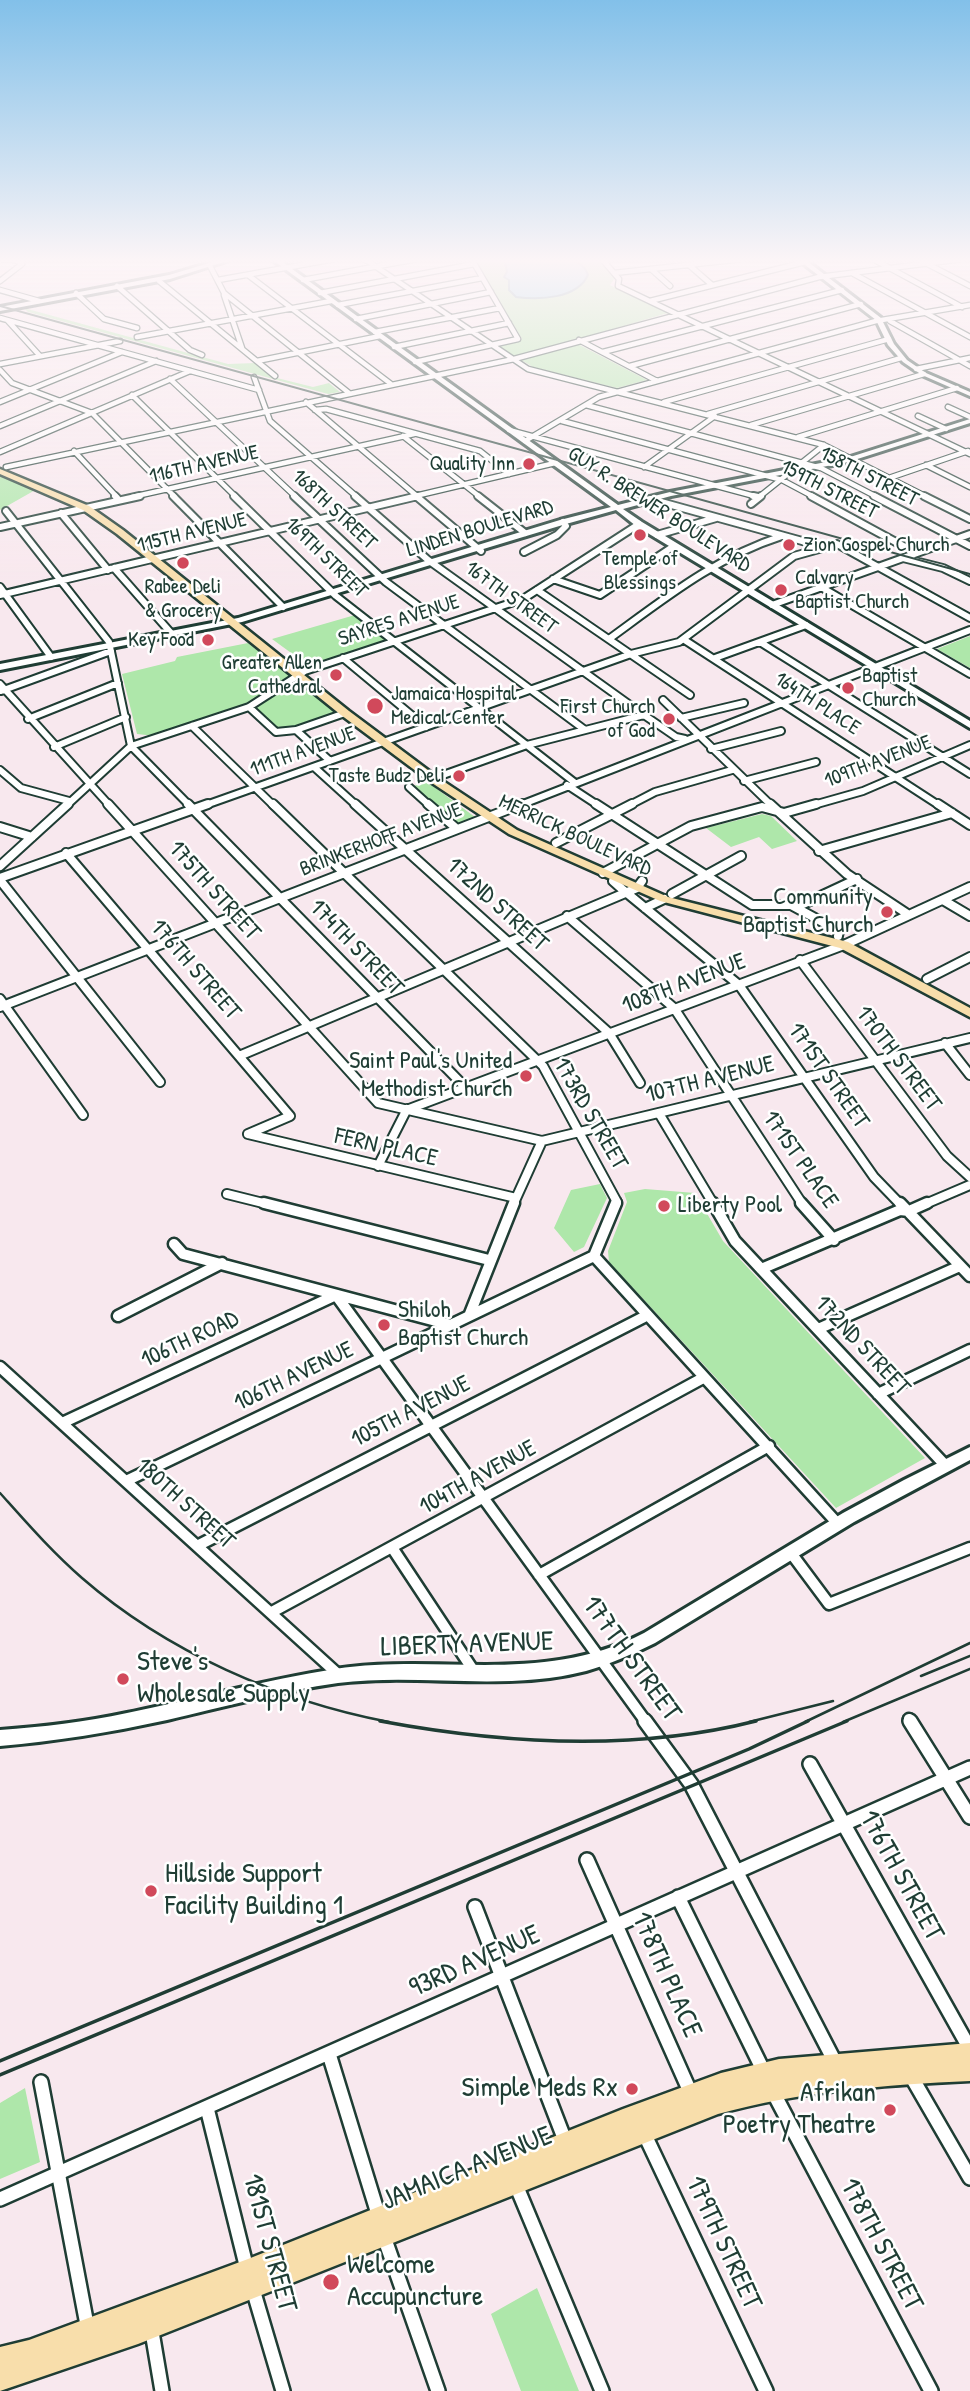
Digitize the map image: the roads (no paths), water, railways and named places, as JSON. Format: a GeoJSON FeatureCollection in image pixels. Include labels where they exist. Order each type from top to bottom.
{"type":"FeatureCollection","features":[{"type":"Feature","properties":{"kind":"main road","name":"GUY R. BREWER BOULEVARD"},"geometry":{"type":"LineString","coordinates":[[426,370],[639,524],[970,725]]}},
{"type":"Feature","properties":{"kind":"main road"},"geometry":{"type":"LineString","coordinates":[[917,370],[970,394]]}},
{"type":"Feature","properties":{"kind":"main road","name":"LINDEN BOULEVARD"},"geometry":{"type":"LineString","coordinates":[[0,667],[110,648],[234,621],[480,549],[593,514],[613,505],[852,459],[970,419]]}},
{"type":"Feature","properties":{"kind":"main road","name":"MERRICK BOULEVARD"},"geometry":{"type":"LineString","coordinates":[[1,467],[90,507],[123,530],[234,621],[492,816],[525,838],[609,873]]}},
{"type":"Feature","properties":{"kind":"main road","name":"MERRICK BOULEVARD"},"geometry":{"type":"LineString","coordinates":[[302,673],[345,713],[443,775],[492,816],[556,843],[635,887],[845,940],[970,1013]]}},
{"type":"Feature","properties":{"kind":"main road","name":"MERRICK BOULEVARD"},"geometry":{"type":"LineString","coordinates":[[668,896],[750,909],[845,940],[970,1003]]}},
{"type":"Feature","properties":{"kind":"main road","name":"LIBERTY AVENUE"},"geometry":{"type":"LineString","coordinates":[[0,1738],[80,1729],[340,1676],[545,1672],[601,1659],[665,1629],[838,1524],[970,1453]]}},
{"type":"Feature","properties":{"kind":"main road","name":"JAMAICA AVENUE"},"geometry":{"type":"LineString","coordinates":[[906,2067],[970,2051]]}},
{"type":"Feature","properties":{"kind":"main road","name":"JAMAICA AVENUE"},"geometry":{"type":"LineString","coordinates":[[7,2373],[695,2102],[768,2082],[838,2073],[906,2067],[970,2070]]}},
{"type":"Feature","properties":{"kind":"main road","name":"JAMAICA AVENUE"},"geometry":{"type":"LineString","coordinates":[[511,2174],[566,2143],[639,2124]]}},
{"type":"Feature","properties":{"kind":"street"},"geometry":{"type":"LineString","coordinates":[[0,402],[79,370]]}},
{"type":"Feature","properties":{"kind":"street"},"geometry":{"type":"LineString","coordinates":[[0,426],[136,370]]}},
{"type":"Feature","properties":{"kind":"street"},"geometry":{"type":"LineString","coordinates":[[185,370],[259,390]]}},
{"type":"Feature","properties":{"kind":"street"},"geometry":{"type":"LineString","coordinates":[[267,370],[275,376]]}},
{"type":"Feature","properties":{"kind":"street"},"geometry":{"type":"LineString","coordinates":[[319,370],[349,393]]}},
{"type":"Feature","properties":{"kind":"street"},"geometry":{"type":"LineString","coordinates":[[372,370],[391,384]]}},
{"type":"Feature","properties":{"kind":"street"},"geometry":{"type":"LineString","coordinates":[[1,467],[465,370]]}},
{"type":"Feature","properties":{"kind":"street"},"geometry":{"type":"LineString","coordinates":[[531,370],[824,445],[970,519]]}},
{"type":"Feature","properties":{"kind":"street"},"geometry":{"type":"LineString","coordinates":[[636,370],[657,381]]}},
{"type":"Feature","properties":{"kind":"street"},"geometry":{"type":"LineString","coordinates":[[525,441],[536,437],[599,397],[699,370]]}},
{"type":"Feature","properties":{"kind":"street"},"geometry":{"type":"LineString","coordinates":[[661,403],[779,370]]}},
{"type":"Feature","properties":{"kind":"street"},"geometry":{"type":"LineString","coordinates":[[794,370],[969,452]]}},
{"type":"Feature","properties":{"kind":"street"},"geometry":{"type":"LineString","coordinates":[[706,414],[860,370]]}},
{"type":"Feature","properties":{"kind":"street"},"geometry":{"type":"LineString","coordinates":[[0,452],[190,371]]}},
{"type":"Feature","properties":{"kind":"street"},"geometry":{"type":"LineString","coordinates":[[1,373],[12,383],[92,412],[283,607]]}},
{"type":"Feature","properties":{"kind":"street"},"geometry":{"type":"LineString","coordinates":[[750,425],[924,374]]}},
{"type":"Feature","properties":{"kind":"street"},"geometry":{"type":"LineString","coordinates":[[254,377],[266,411]]}},
{"type":"Feature","properties":{"kind":"street","name":"168TH STREET"},"geometry":{"type":"LineString","coordinates":[[170,379],[383,577],[585,730]]}},
{"type":"Feature","properties":{"kind":"street"},"geometry":{"type":"LineString","coordinates":[[797,437],[957,388]]}},
{"type":"Feature","properties":{"kind":"street"},"geometry":{"type":"LineString","coordinates":[[599,397],[606,389]]}},
{"type":"Feature","properties":{"kind":"street","name":"169TH STREET"},"geometry":{"type":"LineString","coordinates":[[132,395],[334,592],[527,745],[570,784],[611,814],[706,875],[750,909]]}},
{"type":"Feature","properties":{"kind":"street"},"geometry":{"type":"LineString","coordinates":[[306,402],[480,549]]}},
{"type":"Feature","properties":{"kind":"street","name":"158TH STREET"},"geometry":{"type":"LineString","coordinates":[[586,405],[815,466],[970,546]]}},
{"type":"Feature","properties":{"kind":"street"},"geometry":{"type":"LineString","coordinates":[[948,407],[970,419]]}},
{"type":"Feature","properties":{"kind":"street"},"geometry":{"type":"LineString","coordinates":[[315,410],[326,409],[480,451],[509,474]]}},
{"type":"Feature","properties":{"kind":"street","name":"167TH STREET"},"geometry":{"type":"LineString","coordinates":[[266,411],[271,421],[431,562],[644,715],[677,737],[687,740]]}},
{"type":"Feature","properties":{"kind":"street"},"geometry":{"type":"LineString","coordinates":[[644,467],[715,416]]}},
{"type":"Feature","properties":{"kind":"street"},"geometry":{"type":"LineString","coordinates":[[918,416],[946,429]]}},
{"type":"Feature","properties":{"kind":"street","name":"159TH STREET"},"geometry":{"type":"LineString","coordinates":[[562,421],[782,480],[916,553]]}},
{"type":"Feature","properties":{"kind":"street"},"geometry":{"type":"LineString","coordinates":[[509,430],[758,497]]}},
{"type":"Feature","properties":{"kind":"street","name":"116TH AVENUE"},"geometry":{"type":"LineString","coordinates":[[0,527],[414,434]]}},
{"type":"Feature","properties":{"kind":"street"},"geometry":{"type":"LineString","coordinates":[[403,436],[525,533]]}},
{"type":"Feature","properties":{"kind":"street"},"geometry":{"type":"LineString","coordinates":[[751,504],[824,445]]}},
{"type":"Feature","properties":{"kind":"street"},"geometry":{"type":"LineString","coordinates":[[75,452],[119,500]]}},
{"type":"Feature","properties":{"kind":"street"},"geometry":{"type":"LineString","coordinates":[[889,478],[969,452]]}},
{"type":"Feature","properties":{"kind":"street","name":"115TH AVENUE"},"geometry":{"type":"LineString","coordinates":[[3,595],[555,463]]}},
{"type":"Feature","properties":{"kind":"street"},"geometry":{"type":"LineString","coordinates":[[926,465],[970,487]]}},
{"type":"Feature","properties":{"kind":"street"},"geometry":{"type":"LineString","coordinates":[[650,499],[826,548]]}},
{"type":"Feature","properties":{"kind":"street"},"geometry":{"type":"LineString","coordinates":[[6,512],[110,648],[131,746]]}},
{"type":"Feature","properties":{"kind":"street"},"geometry":{"type":"LineString","coordinates":[[61,513],[171,634]]}},
{"type":"Feature","properties":{"kind":"street"},"geometry":{"type":"LineString","coordinates":[[657,535],[718,518]]}},
{"type":"Feature","properties":{"kind":"street"},"geometry":{"type":"LineString","coordinates":[[524,552],[557,535],[566,526],[563,522]]}},
{"type":"Feature","properties":{"kind":"street","name":"SAYRES AVENUE"},"geometry":{"type":"LineString","coordinates":[[0,866],[131,746],[248,707],[302,673],[342,658],[523,599],[639,524]]}},
{"type":"Feature","properties":{"kind":"street"},"geometry":{"type":"LineString","coordinates":[[772,605],[970,534]]}},
{"type":"Feature","properties":{"kind":"street"},"geometry":{"type":"LineString","coordinates":[[609,639],[747,546],[782,536]]}},
{"type":"Feature","properties":{"kind":"street","name":"111TH AVENUE"},"geometry":{"type":"LineString","coordinates":[[0,879],[66,853],[631,654],[683,639],[794,556],[837,544],[877,567]]}},
{"type":"Feature","properties":{"kind":"street"},"geometry":{"type":"LineString","coordinates":[[553,579],[600,595],[674,546]]}},
{"type":"Feature","properties":{"kind":"street"},"geometry":{"type":"LineString","coordinates":[[902,558],[943,568],[970,582]]}},
{"type":"Feature","properties":{"kind":"street"},"geometry":{"type":"LineString","coordinates":[[877,567],[970,618]]}},
{"type":"Feature","properties":{"kind":"street"},"geometry":{"type":"LineString","coordinates":[[0,586],[3,595],[51,657]]}},
{"type":"Feature","properties":{"kind":"street"},"geometry":{"type":"LineString","coordinates":[[821,587],[970,674]]}},
{"type":"Feature","properties":{"kind":"street"},"geometry":{"type":"LineString","coordinates":[[537,590],[690,695]]}},
{"type":"Feature","properties":{"kind":"street"},"geometry":{"type":"LineString","coordinates":[[715,658],[806,625]]}},
{"type":"Feature","properties":{"kind":"street","name":"BRINKERHOFF AVENUE"},"geometry":{"type":"LineString","coordinates":[[1,1004],[970,630]]}},
{"type":"Feature","properties":{"kind":"street","name":"164TH PLACE"},"geometry":{"type":"LineString","coordinates":[[683,639],[970,825]]}},
{"type":"Feature","properties":{"kind":"street"},"geometry":{"type":"LineString","coordinates":[[760,642],[970,774]]}},
{"type":"Feature","properties":{"kind":"street"},"geometry":{"type":"LineString","coordinates":[[1,689],[69,666],[110,648]]}},
{"type":"Feature","properties":{"kind":"street"},"geometry":{"type":"LineString","coordinates":[[69,666],[71,653]]}},
{"type":"Feature","properties":{"kind":"street"},"geometry":{"type":"LineString","coordinates":[[342,658],[426,727]]}},
{"type":"Feature","properties":{"kind":"street"},"geometry":{"type":"LineString","coordinates":[[28,719],[118,683]]}},
{"type":"Feature","properties":{"kind":"street","name":"175TH STREET"},"geometry":{"type":"LineString","coordinates":[[1,689],[378,1103],[542,1141]]}},
{"type":"Feature","properties":{"kind":"street"},"geometry":{"type":"LineString","coordinates":[[663,700],[819,851],[909,915]]}},
{"type":"Feature","properties":{"kind":"street"},"geometry":{"type":"LineString","coordinates":[[681,718],[744,702]]}},
{"type":"Feature","properties":{"kind":"street"},"geometry":{"type":"LineString","coordinates":[[248,707],[276,732],[296,730],[345,713]]}},
{"type":"Feature","properties":{"kind":"street"},"geometry":{"type":"LineString","coordinates":[[443,775],[527,745],[644,715]]}},
{"type":"Feature","properties":{"kind":"street"},"geometry":{"type":"LineString","coordinates":[[54,747],[126,717]]}},
{"type":"Feature","properties":{"kind":"street","name":"173RD STREET"},"geometry":{"type":"LineString","coordinates":[[192,726],[537,1060],[581,1132],[617,1202],[594,1256]]}},
{"type":"Feature","properties":{"kind":"street"},"geometry":{"type":"LineString","coordinates":[[296,730],[330,761]]}},
{"type":"Feature","properties":{"kind":"street"},"geometry":{"type":"LineString","coordinates":[[711,749],[781,731]]}},
{"type":"Feature","properties":{"kind":"street","name":"109TH AVENUE"},"geometry":{"type":"LineString","coordinates":[[609,873],[656,842],[691,826],[762,807],[784,813],[863,791],[970,745]]}},
{"type":"Feature","properties":{"kind":"street","name":"174TH STREET"},"geometry":{"type":"LineString","coordinates":[[131,746],[465,1087]]}},
{"type":"Feature","properties":{"kind":"street"},"geometry":{"type":"LineString","coordinates":[[744,781],[816,762]]}},
{"type":"Feature","properties":{"kind":"street","name":"172ND STREET"},"geometry":{"type":"LineString","coordinates":[[314,767],[609,1033],[640,1083]]}},
{"type":"Feature","properties":{"kind":"street"},"geometry":{"type":"LineString","coordinates":[[0,770],[21,788],[69,801]]}},
{"type":"Feature","properties":{"kind":"street"},"geometry":{"type":"LineString","coordinates":[[556,843],[655,792],[733,770]]}},
{"type":"Feature","properties":{"kind":"street"},"geometry":{"type":"LineString","coordinates":[[409,786],[457,829]]}},
{"type":"Feature","properties":{"kind":"street"},"geometry":{"type":"LineString","coordinates":[[819,851],[952,813]]}},
{"type":"Feature","properties":{"kind":"street"},"geometry":{"type":"LineString","coordinates":[[0,827],[32,837]]}},
{"type":"Feature","properties":{"kind":"street","name":"176TH STREET"},"geometry":{"type":"LineString","coordinates":[[66,853],[290,1116],[248,1134]]}},
{"type":"Feature","properties":{"kind":"street"},"geometry":{"type":"LineString","coordinates":[[645,908],[741,856]]}},
{"type":"Feature","properties":{"kind":"street"},"geometry":{"type":"LineString","coordinates":[[0,879],[160,1082]]}},
{"type":"Feature","properties":{"kind":"street"},"geometry":{"type":"LineString","coordinates":[[797,907],[857,879]]}},
{"type":"Feature","properties":{"kind":"street"},"geometry":{"type":"LineString","coordinates":[[239,1056],[635,887]]}},
{"type":"Feature","properties":{"kind":"street","name":"171ST STREET"},"geometry":{"type":"LineString","coordinates":[[635,887],[645,908],[739,985],[874,1177],[970,1276]]}},
{"type":"Feature","properties":{"kind":"street","name":"108TH AVENUE"},"geometry":{"type":"LineString","coordinates":[[407,1110],[739,985],[970,887]]}},
{"type":"Feature","properties":{"kind":"street"},"geometry":{"type":"LineString","coordinates":[[943,900],[970,916]]}},
{"type":"Feature","properties":{"kind":"street"},"geometry":{"type":"LineString","coordinates":[[750,909],[781,903],[797,907],[839,931],[845,940]]}},
{"type":"Feature","properties":{"kind":"street","name":"171ST PLACE"},"geometry":{"type":"LineString","coordinates":[[567,916],[674,1008],[800,1202],[834,1240]]}},
{"type":"Feature","properties":{"kind":"street"},"geometry":{"type":"LineString","coordinates":[[927,979],[970,957]]}},
{"type":"Feature","properties":{"kind":"street","name":"170TH STREET"},"geometry":{"type":"LineString","coordinates":[[800,960],[947,1156],[970,1177]]}},
{"type":"Feature","properties":{"kind":"street"},"geometry":{"type":"LineString","coordinates":[[1,1004],[82,1115]]}},
{"type":"Feature","properties":{"kind":"street","name":"107TH AVENUE"},"geometry":{"type":"LineString","coordinates":[[542,1141],[660,1115],[970,1038]]}},
{"type":"Feature","properties":{"kind":"street"},"geometry":{"type":"LineString","coordinates":[[945,1043],[970,1075]]}},
{"type":"Feature","properties":{"kind":"street"},"geometry":{"type":"LineString","coordinates":[[378,1166],[407,1110]]}},
{"type":"Feature","properties":{"kind":"street","name":"172ND STREET"},"geometry":{"type":"LineString","coordinates":[[660,1115],[735,1241],[945,1465]]}},
{"type":"Feature","properties":{"kind":"street","name":"FERN PLACE"},"geometry":{"type":"LineString","coordinates":[[248,1134],[516,1198]]}},
{"type":"Feature","properties":{"kind":"street"},"geometry":{"type":"LineString","coordinates":[[469,1315],[489,1260],[542,1141]]}},
{"type":"Feature","properties":{"kind":"street"},"geometry":{"type":"LineString","coordinates":[[761,1269],[900,1210],[909,1211],[970,1185]]}},
{"type":"Feature","properties":{"kind":"street"},"geometry":{"type":"LineString","coordinates":[[227,1194],[489,1260]]}},
{"type":"Feature","properties":{"kind":"street"},"geometry":{"type":"LineString","coordinates":[[174,1244],[183,1254],[451,1325]]}},
{"type":"Feature","properties":{"kind":"street"},"geometry":{"type":"LineString","coordinates":[[594,1256],[644,1317],[769,1446],[838,1524]]}},
{"type":"Feature","properties":{"kind":"street","name":"106TH AVENUE"},"geometry":{"type":"LineString","coordinates":[[126,1481],[594,1256]]}},
{"type":"Feature","properties":{"kind":"street"},"geometry":{"type":"LineString","coordinates":[[118,1316],[222,1263]]}},
{"type":"Feature","properties":{"kind":"street"},"geometry":{"type":"LineString","coordinates":[[818,1329],[960,1266]]}},
{"type":"Feature","properties":{"kind":"street","name":"177TH STREET"},"geometry":{"type":"LineString","coordinates":[[336,1295],[691,1784],[838,2073]]}},
{"type":"Feature","properties":{"kind":"street","name":"106TH ROAD"},"geometry":{"type":"LineString","coordinates":[[62,1423],[336,1295]]}},
{"type":"Feature","properties":{"kind":"street","name":"105TH AVENUE"},"geometry":{"type":"LineString","coordinates":[[197,1546],[644,1317]]}},
{"type":"Feature","properties":{"kind":"street"},"geometry":{"type":"LineString","coordinates":[[878,1394],[970,1350]]}},
{"type":"Feature","properties":{"kind":"street","name":"180TH STREET"},"geometry":{"type":"LineString","coordinates":[[0,1367],[340,1676]]}},
{"type":"Feature","properties":{"kind":"street","name":"104TH AVENUE"},"geometry":{"type":"LineString","coordinates":[[272,1612],[393,1549],[703,1378]]}},
{"type":"Feature","properties":{"kind":"street"},"geometry":{"type":"LineString","coordinates":[[539,1575],[769,1446]]}},
{"type":"Feature","properties":{"kind":"street"},"geometry":{"type":"LineString","coordinates":[[791,1553],[829,1604],[970,1548]]}},
{"type":"Feature","properties":{"kind":"street"},"geometry":{"type":"LineString","coordinates":[[393,1549],[476,1674]]}},
{"type":"Feature","properties":{"kind":"street"},"geometry":{"type":"LineString","coordinates":[[909,1719],[970,1817]]}},
{"type":"Feature","properties":{"kind":"street","name":"176TH STREET"},"geometry":{"type":"LineString","coordinates":[[810,1764],[970,2051]]}},
{"type":"Feature","properties":{"kind":"street","name":"93RD AVENUE"},"geometry":{"type":"LineString","coordinates":[[0,2199],[970,1768]]}},
{"type":"Feature","properties":{"kind":"street","name":"178TH PLACE"},"geometry":{"type":"LineString","coordinates":[[587,1860],[695,2102]]}},
{"type":"Feature","properties":{"kind":"street","name":"178TH STREET"},"geometry":{"type":"LineString","coordinates":[[678,1896],[768,2082],[931,2391]]}},
{"type":"Feature","properties":{"kind":"street"},"geometry":{"type":"LineString","coordinates":[[475,1908],[566,2143]]}},
{"type":"Feature","properties":{"kind":"street"},"geometry":{"type":"LineString","coordinates":[[329,2054],[381,2226],[438,2391]]}},
{"type":"Feature","properties":{"kind":"street"},"geometry":{"type":"LineString","coordinates":[[906,2067],[970,2178]]}},
{"type":"Feature","properties":{"kind":"street"},"geometry":{"type":"LineString","coordinates":[[41,2082],[89,2339]]}},
{"type":"Feature","properties":{"kind":"street","name":"181ST STREET"},"geometry":{"type":"LineString","coordinates":[[207,2108],[250,2278],[283,2391]]}},
{"type":"Feature","properties":{"kind":"street","name":"179TH STREET"},"geometry":{"type":"LineString","coordinates":[[639,2124],[766,2391]]}},
{"type":"Feature","properties":{"kind":"street"},"geometry":{"type":"LineString","coordinates":[[511,2174],[602,2391]]}},
{"type":"Feature","properties":{"kind":"street"},"geometry":{"type":"LineString","coordinates":[[149,2317],[162,2391]]}},
{"type":"Feature","properties":{"kind":"railway"},"geometry":{"type":"LineString","coordinates":[[230,370],[970,574]]}},
{"type":"Feature","properties":{"kind":"railway"},"geometry":{"type":"LineString","coordinates":[[0,1493],[82,1578],[115,1605],[187,1651],[266,1687],[348,1713],[389,1722]]}},
{"type":"Feature","properties":{"kind":"railway"},"geometry":{"type":"LineString","coordinates":[[805,1722],[970,1643]]}},
{"type":"Feature","properties":{"kind":"railway"},"geometry":{"type":"LineString","coordinates":[[921,1676],[970,1656]]}},
{"type":"Feature","properties":{"kind":"railway"},"geometry":{"type":"LineString","coordinates":[[843,1722],[970,1669]]}},
{"type":"Feature","properties":{"kind":"railway"},"geometry":{"type":"LineString","coordinates":[[749,1722],[833,1701]]}},
{"type":"Feature","properties":{"kind":"railway"},"geometry":{"type":"LineString","coordinates":[[380,1721],[473,1735],[568,1741],[663,1737],[756,1721]]}},
{"type":"Feature","properties":{"kind":"railway"},"geometry":{"type":"LineString","coordinates":[[0,2061],[749,1749],[808,1721]]}},
{"type":"Feature","properties":{"kind":"railway"},"geometry":{"type":"LineString","coordinates":[[0,2075],[847,1721]]}},
{"type":"Feature","properties":{"kind":"place","name":"Quality Inn"},"geometry":{"type":"Point","coordinates":[529,464]}},
{"type":"Feature","properties":{"kind":"place","name":"Temple of Blessings"},"geometry":{"type":"Point","coordinates":[640,535]}},
{"type":"Feature","properties":{"kind":"place","name":"Zion Gospel Church"},"geometry":{"type":"Point","coordinates":[789,545]}},
{"type":"Feature","properties":{"kind":"place","name":"Rabee Deli & Grocery"},"geometry":{"type":"Point","coordinates":[183,563]}},
{"type":"Feature","properties":{"kind":"place","name":"Calvary Baptist Church"},"geometry":{"type":"Point","coordinates":[781,590]}},
{"type":"Feature","properties":{"kind":"place","name":"Key Food"},"geometry":{"type":"Point","coordinates":[208,640]}},
{"type":"Feature","properties":{"kind":"place","name":"Greater Allen Cathedral"},"geometry":{"type":"Point","coordinates":[336,675]}},
{"type":"Feature","properties":{"kind":"place","name":"Baptist Church"},"geometry":{"type":"Point","coordinates":[848,688]}},
{"type":"Feature","properties":{"kind":"place","name":"Jamaica Hospital Medical Center"},"geometry":{"type":"Point","coordinates":[375,706]}},
{"type":"Feature","properties":{"kind":"place","name":"First Church of God"},"geometry":{"type":"Point","coordinates":[669,719]}},
{"type":"Feature","properties":{"kind":"place","name":"Taste Budz Deli"},"geometry":{"type":"Point","coordinates":[459,776]}},
{"type":"Feature","properties":{"kind":"place","name":"Community Baptist Church"},"geometry":{"type":"Point","coordinates":[887,912]}},
{"type":"Feature","properties":{"kind":"place","name":"Saint Paul's United Methodist Church"},"geometry":{"type":"Point","coordinates":[526,1076]}},
{"type":"Feature","properties":{"kind":"place","name":"Liberty Pool"},"geometry":{"type":"Point","coordinates":[664,1206]}},
{"type":"Feature","properties":{"kind":"place","name":"Shiloh Baptist Church"},"geometry":{"type":"Point","coordinates":[384,1325]}},
{"type":"Feature","properties":{"kind":"place","name":"Steve's Wholesale Supply"},"geometry":{"type":"Point","coordinates":[123,1679]}},
{"type":"Feature","properties":{"kind":"place","name":"Hillside Support Facility Building 1"},"geometry":{"type":"Point","coordinates":[151,1891]}},
{"type":"Feature","properties":{"kind":"place","name":"Simple Meds Rx"},"geometry":{"type":"Point","coordinates":[632,2089]}},
{"type":"Feature","properties":{"kind":"place","name":"Afrikan Poetry Theatre"},"geometry":{"type":"Point","coordinates":[890,2110]}},
{"type":"Feature","properties":{"kind":"place","name":"Welcome Accupuncture"},"geometry":{"type":"Point","coordinates":[331,2282]}}]}
